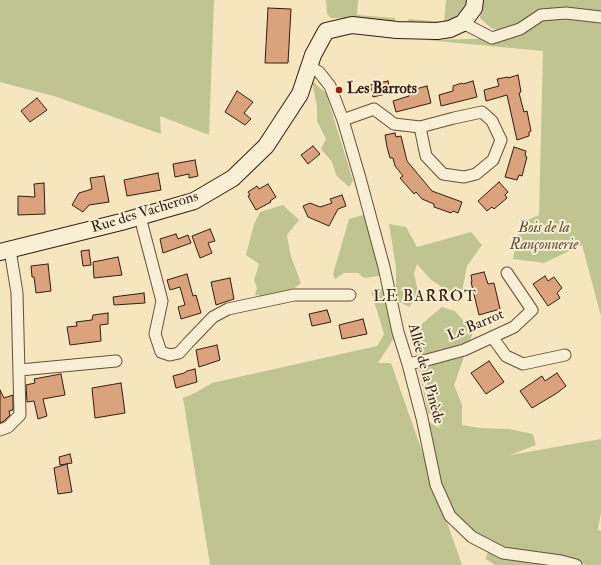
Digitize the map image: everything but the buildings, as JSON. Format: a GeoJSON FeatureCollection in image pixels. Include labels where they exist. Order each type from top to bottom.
{"type":"FeatureCollection","features":[{"type":"Feature","properties":{"kind":"street"},"geometry":{"type":"LineString","coordinates":[[476,0],[474,8],[464,23],[492,38],[520,29],[541,14],[566,13],[601,17]]}},
{"type":"Feature","properties":{"kind":"street","name":"Rue des Vacherons"},"geometry":{"type":"LineString","coordinates":[[5,251],[80,233],[194,201],[233,178],[266,146],[300,94],[313,55],[326,31],[352,25],[397,30],[437,31],[450,29],[464,23]]}},
{"type":"Feature","properties":{"kind":"street","name":"Allée de la Pinède"},"geometry":{"type":"LineString","coordinates":[[309,66],[319,72],[330,86],[343,120],[384,267],[398,332],[422,418],[436,485],[450,516],[472,537],[503,553],[561,561],[576,565]]}},
{"type":"Feature","properties":{"kind":"street"},"geometry":{"type":"LineString","coordinates":[[343,120],[374,109],[394,124],[420,127],[482,112],[492,120],[500,140],[493,160],[476,174],[464,177],[443,174],[426,156],[420,127]]}},
{"type":"Feature","properties":{"kind":"street"},"geometry":{"type":"LineString","coordinates":[[140,217],[162,301],[155,334],[161,352],[170,355],[179,353],[213,318],[228,309],[294,294],[350,295]]}},
{"type":"Feature","properties":{"kind":"street"},"geometry":{"type":"LineString","coordinates":[[0,430],[8,427],[20,415],[17,293],[5,251]]}},
{"type":"Feature","properties":{"kind":"street","name":"Le Barrot"},"geometry":{"type":"LineString","coordinates":[[408,364],[464,350],[514,327],[532,310],[507,273]]}},
{"type":"Feature","properties":{"kind":"street"},"geometry":{"type":"LineString","coordinates":[[492,337],[506,356],[524,364],[565,355]]}},
{"type":"Feature","properties":{"kind":"street"},"geometry":{"type":"LineString","coordinates":[[20,370],[116,361]]}},
{"type":"Feature","properties":{"kind":"green space"},"geometry":{"type":"Polygon","coordinates":[[[0,0],[214,0],[209,135],[160,116],[161,134],[57,97],[0,82],[0,0]]]}},
{"type":"Feature","properties":{"kind":"green space"},"geometry":{"type":"Polygon","coordinates":[[[326,0],[358,0],[357,15],[395,18],[395,21],[331,18],[327,14],[326,0]]]}},
{"type":"Feature","properties":{"kind":"green space"},"geometry":{"type":"Polygon","coordinates":[[[446,0],[469,0],[464,11],[450,23],[440,25],[409,22],[408,19],[444,22],[446,0]]]}},
{"type":"Feature","properties":{"kind":"green space"},"geometry":{"type":"Polygon","coordinates":[[[482,0],[601,0],[601,12],[547,8],[515,26],[501,31],[491,28],[480,18],[482,0]]]}},
{"type":"Feature","properties":{"kind":"green space","name":"Bois de la Rançonnerie"},"geometry":{"type":"Polygon","coordinates":[[[541,15],[601,17],[601,316],[582,245],[544,263],[513,259],[521,223],[539,215],[543,51],[426,40],[512,38],[525,25],[541,15]]]}},
{"type":"Feature","properties":{"kind":"green space"},"geometry":{"type":"Polygon","coordinates":[[[312,81],[326,93],[353,181],[349,187],[336,175],[332,162],[321,149],[326,139],[317,121],[317,106],[312,81]]]}},
{"type":"Feature","properties":{"kind":"green space"},"geometry":{"type":"Polygon","coordinates":[[[283,205],[299,220],[287,235],[291,257],[301,283],[293,289],[262,296],[255,295],[257,288],[254,280],[259,264],[246,255],[254,224],[260,212],[283,205]]]}},
{"type":"Feature","properties":{"kind":"green space"},"geometry":{"type":"Polygon","coordinates":[[[370,213],[386,275],[364,278],[358,273],[344,273],[335,279],[333,274],[349,219],[370,213]]]}},
{"type":"Feature","properties":{"kind":"green space"},"geometry":{"type":"Polygon","coordinates":[[[389,224],[406,227],[417,247],[471,232],[482,245],[467,266],[462,292],[452,294],[430,279],[417,264],[414,274],[419,295],[409,307],[396,300],[396,267],[389,224]]]}},
{"type":"Feature","properties":{"kind":"green space"},"geometry":{"type":"Polygon","coordinates":[[[388,287],[398,332],[378,363],[391,363],[462,565],[210,565],[183,398],[212,383],[377,346],[384,334],[371,291],[388,287]]]}},
{"type":"Feature","properties":{"kind":"green space"},"geometry":{"type":"Polygon","coordinates":[[[442,307],[455,311],[473,332],[454,385],[462,405],[462,425],[480,428],[509,429],[533,434],[536,445],[510,455],[601,439],[601,513],[598,529],[596,529],[601,531],[601,565],[587,565],[572,561],[568,565],[495,565],[486,559],[489,547],[464,534],[444,499],[422,418],[441,429],[428,412],[413,344],[417,328],[442,307]]]}},
{"type":"Feature","properties":{"kind":"place","name":"Les Barrots"},"geometry":{"type":"Point","coordinates":[339,90]}},
{"type":"Feature","properties":{"kind":"district","name":"LE BARROT"},"geometry":{"type":"Point","coordinates":[425,298]}}]}
